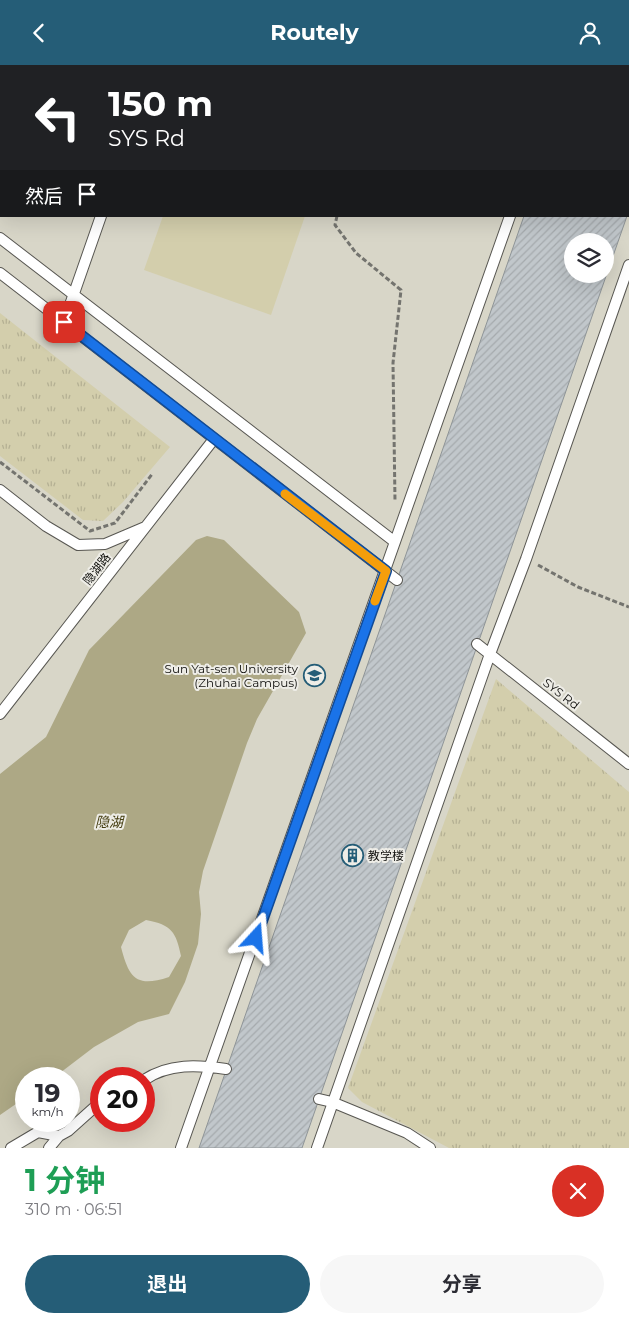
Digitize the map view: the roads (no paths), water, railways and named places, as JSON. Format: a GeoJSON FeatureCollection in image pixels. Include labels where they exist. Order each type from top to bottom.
{"type":"FeatureCollection","features":[{"type":"Feature","properties":{"kind":"lane"},"geometry":{"type":"LineString","coordinates":[[64,322],[101,217]]}},
{"type":"Feature","properties":{"kind":"lane"},"geometry":{"type":"LineString","coordinates":[[181,1148],[510,217]]}},
{"type":"Feature","properties":{"kind":"lane"},"geometry":{"type":"LineString","coordinates":[[0,239],[395,542]]}},
{"type":"Feature","properties":{"kind":"lane"},"geometry":{"type":"LineString","coordinates":[[317,1148],[629,265]]}},
{"type":"Feature","properties":{"kind":"lane"},"geometry":{"type":"LineString","coordinates":[[0,273],[397,580]]}},
{"type":"Feature","properties":{"kind":"lane","name":"隐湖路"},"geometry":{"type":"LineString","coordinates":[[0,714],[214,439]]}},
{"type":"Feature","properties":{"kind":"lane"},"geometry":{"type":"LineString","coordinates":[[0,491],[46,526],[78,545],[105,544],[146,526]]}},
{"type":"Feature","properties":{"kind":"lane","name":"SYS Rd"},"geometry":{"type":"LineString","coordinates":[[477,644],[629,764]]}},
{"type":"Feature","properties":{"kind":"lane"},"geometry":{"type":"LineString","coordinates":[[155,1076],[177,1067],[226,1069]]}},
{"type":"Feature","properties":{"kind":"lane"},"geometry":{"type":"LineString","coordinates":[[319,1099],[332,1102],[407,1133],[425,1147]]}},
{"type":"Feature","properties":{"kind":"lane"},"geometry":{"type":"LineString","coordinates":[[49,1148],[59,1136],[68,1131],[90,1111]]}},
{"type":"Feature","properties":{"kind":"lane"},"geometry":{"type":"LineString","coordinates":[[11,1148],[38,1131],[59,1136]]}},
{"type":"Feature","properties":{"kind":"water","name":"隐湖"},"geometry":{"type":"Polygon","coordinates":[[[207,536],[224,540],[299,612],[306,633],[257,719],[247,743],[203,871],[199,892],[201,914],[198,944],[185,982],[169,1014],[138,1022],[94,1047],[68,1067],[15,1067],[15,1105],[0,1115],[0,774],[46,737],[89,650],[196,540],[207,536]],[[146,920],[129,930],[121,947],[131,973],[141,981],[169,977],[181,956],[175,935],[162,924],[146,920]]]}},
{"type":"Feature","properties":{"kind":"place","name":"Sun Yat-sen University (Zhuhai Campus)"},"geometry":{"type":"Point","coordinates":[314,676]}},
{"type":"Feature","properties":{"kind":"place","name":"教学楼"},"geometry":{"type":"Point","coordinates":[352,856]}}]}
